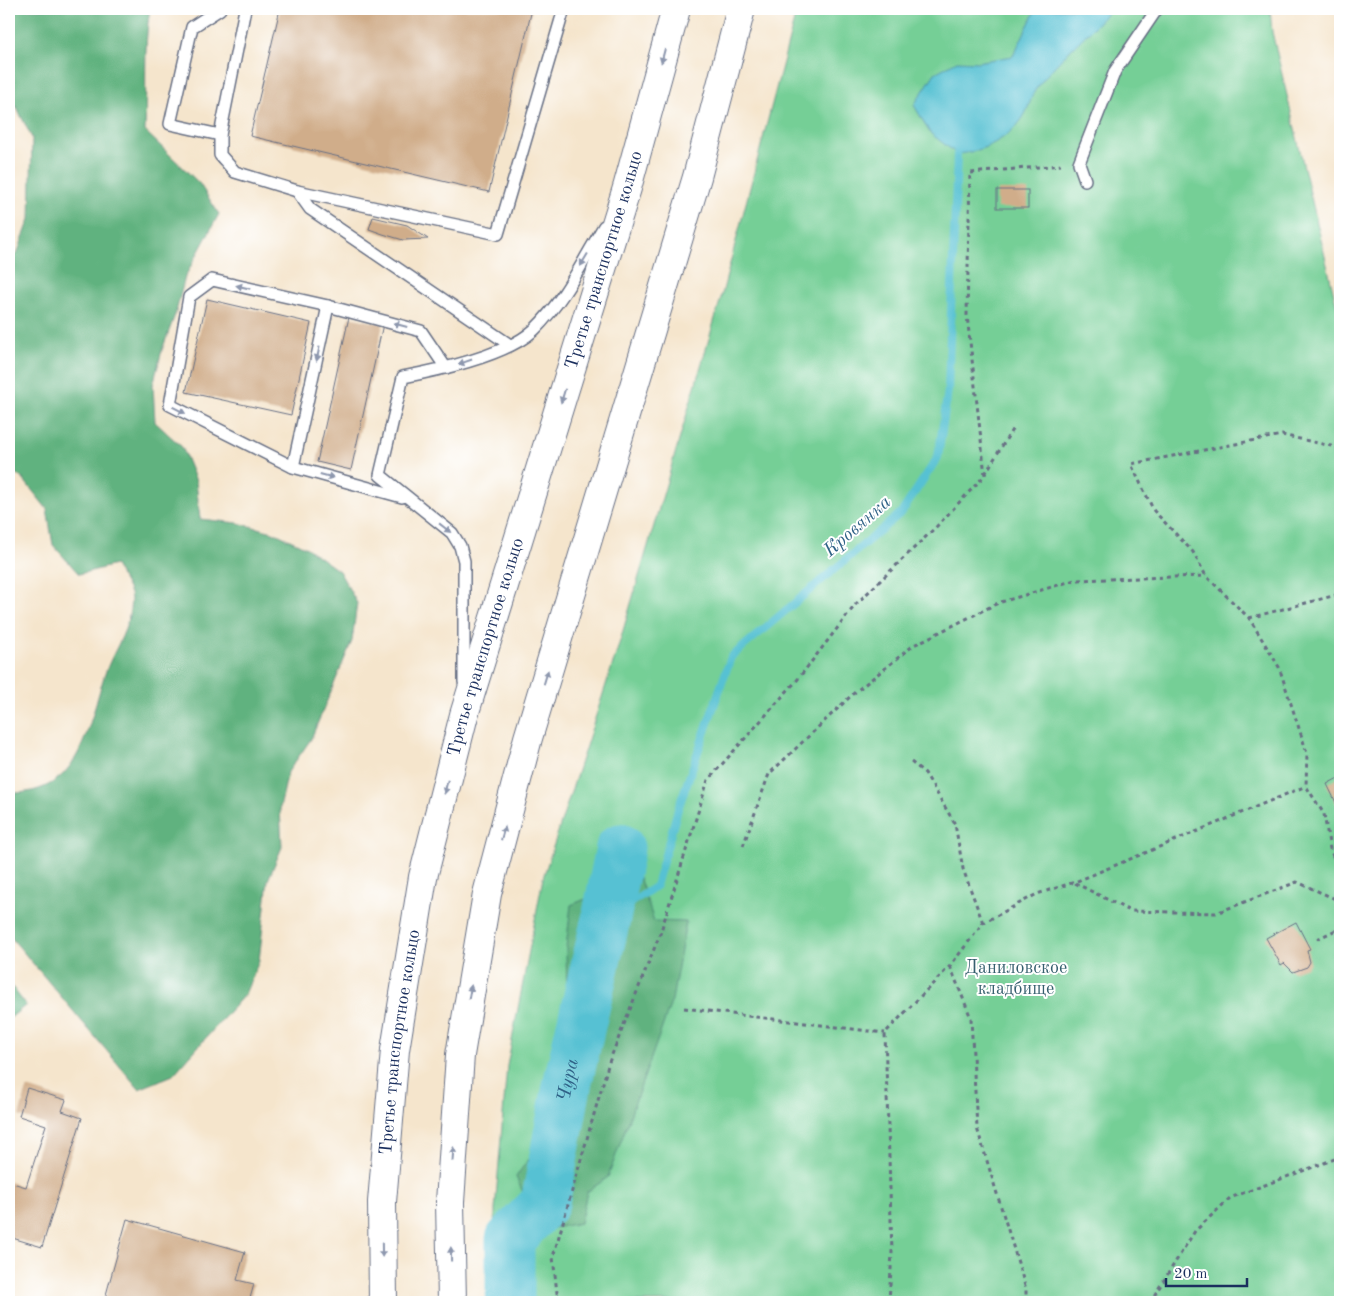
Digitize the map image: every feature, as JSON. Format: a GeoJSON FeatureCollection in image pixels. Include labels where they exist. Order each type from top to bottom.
{"type":"FeatureCollection","features":[{"type":"Feature","properties":{"kind":"main road","name":"Третье транспортное кольцо"},"geometry":{"type":"LineString","coordinates":[[383,1302],[382,1202],[395,1050],[423,877],[464,715],[628,188],[676,9]]}},
{"type":"Feature","properties":{"kind":"main road"},"geometry":{"type":"LineString","coordinates":[[452,1302],[450,1202],[460,1055],[487,894],[528,738],[697,177],[741,9]]}},
{"type":"Feature","properties":{"kind":"lane"},"geometry":{"type":"LineString","coordinates":[[220,9],[192,27],[170,124],[220,135]]}},
{"type":"Feature","properties":{"kind":"lane"},"geometry":{"type":"LineString","coordinates":[[245,9],[220,135],[220,155],[235,172],[297,191],[498,234],[564,9]]}},
{"type":"Feature","properties":{"kind":"lane"},"geometry":{"type":"LineString","coordinates":[[1085,180],[1079,163],[1115,71],[1157,9]]}},
{"type":"Feature","properties":{"kind":"lane"},"geometry":{"type":"LineString","coordinates":[[464,715],[464,561],[460,546],[452,533],[406,498],[380,475],[403,377],[446,368],[510,345],[533,331],[557,304],[628,188]]}},
{"type":"Feature","properties":{"kind":"lane"},"geometry":{"type":"LineString","coordinates":[[297,191],[310,209],[510,345]]}},
{"type":"Feature","properties":{"kind":"lane"},"geometry":{"type":"LineString","coordinates":[[406,498],[293,467],[170,405],[189,297],[212,280],[328,306],[421,331],[446,368]]}},
{"type":"Feature","properties":{"kind":"lane"},"geometry":{"type":"LineString","coordinates":[[293,467],[328,306]]}},
{"type":"Feature","properties":{"kind":"path"},"geometry":{"type":"LineString","coordinates":[[984,475],[967,315],[970,173],[1079,163]]}},
{"type":"Feature","properties":{"kind":"path"},"geometry":{"type":"LineString","coordinates":[[558,1302],[553,1257],[609,1062],[660,934],[708,780],[798,679],[856,604],[937,526],[984,475],[1013,428]]}},
{"type":"Feature","properties":{"kind":"path"},"geometry":{"type":"LineString","coordinates":[[1340,448],[1282,434],[1130,464],[1154,512],[1193,552],[1206,576],[1249,618],[1279,667],[1307,753],[1306,786],[1324,814],[1330,849],[1340,873]]}},
{"type":"Feature","properties":{"kind":"path"},"geometry":{"type":"LineString","coordinates":[[743,846],[769,774],[854,693],[914,645],[998,604],[1075,580],[1206,576]]}},
{"type":"Feature","properties":{"kind":"path"},"geometry":{"type":"LineString","coordinates":[[1249,618],[1340,594]]}},
{"type":"Feature","properties":{"kind":"path"},"geometry":{"type":"LineString","coordinates":[[911,762],[925,773],[955,824],[963,869],[984,923]]}},
{"type":"Feature","properties":{"kind":"path"},"geometry":{"type":"LineString","coordinates":[[889,1302],[892,1252],[885,1032],[950,966],[984,923],[1036,894],[1074,882],[1306,786]]}},
{"type":"Feature","properties":{"kind":"path"},"geometry":{"type":"LineString","coordinates":[[1074,882],[1130,911],[1216,913],[1296,882],[1340,901]]}},
{"type":"Feature","properties":{"kind":"path"},"geometry":{"type":"LineString","coordinates":[[1317,939],[1340,928]]}},
{"type":"Feature","properties":{"kind":"path"},"geometry":{"type":"LineString","coordinates":[[950,966],[971,1018],[977,1128],[1026,1289],[1026,1302]]}},
{"type":"Feature","properties":{"kind":"path"},"geometry":{"type":"LineString","coordinates":[[684,1008],[885,1032]]}},
{"type":"Feature","properties":{"kind":"path"},"geometry":{"type":"LineString","coordinates":[[1150,1302],[1195,1230],[1230,1198],[1340,1156]]}},
{"type":"Feature","properties":{"kind":"green space"},"geometry":{"type":"Polygon","coordinates":[[[9,9],[150,9],[146,54],[145,131],[199,183],[219,214],[185,277],[176,312],[162,350],[153,385],[155,422],[182,447],[196,481],[200,519],[238,523],[273,532],[307,548],[339,571],[357,603],[352,641],[311,739],[288,772],[280,808],[282,847],[268,880],[259,961],[245,994],[173,1075],[139,1089],[9,935],[9,793],[34,791],[53,782],[67,770],[78,753],[106,671],[125,629],[131,599],[115,565],[79,574],[53,545],[47,509],[23,479],[9,469],[9,258],[17,254],[30,219],[32,138],[16,106],[9,104],[9,9]]]}},
{"type":"Feature","properties":{"kind":"green space","name":"Даниловское кладбище"},"geometry":{"type":"Polygon","coordinates":[[[797,9],[1270,9],[1272,32],[1340,320],[1340,1302],[495,1302],[495,1210],[507,1066],[543,878],[617,651],[721,298],[797,9]]]}},
{"type":"Feature","properties":{"kind":"green space"},"geometry":{"type":"Polygon","coordinates":[[[639,877],[654,921],[686,922],[672,1000],[608,1177],[587,1192],[580,1223],[549,1229],[526,1199],[516,1177],[531,1155],[542,1127],[547,1090],[560,1045],[567,996],[566,948],[571,905],[639,877]]]}},
{"type":"Feature","properties":{"kind":"green space"},"geometry":{"type":"Polygon","coordinates":[[[9,983],[26,1005],[9,1019],[9,983]]]}},
{"type":"Feature","properties":{"kind":"water"},"geometry":{"type":"Polygon","coordinates":[[[1036,9],[1111,9],[1046,76],[1032,96],[1025,114],[1013,130],[986,147],[976,151],[957,154],[930,133],[914,105],[935,73],[957,61],[977,62],[1013,56],[1036,9]]]}},
{"type":"Feature","properties":{"kind":"building"},"geometry":{"type":"Polygon","coordinates":[[[280,9],[532,9],[489,192],[250,136],[280,9]]]}},
{"type":"Feature","properties":{"kind":"building"},"geometry":{"type":"Polygon","coordinates":[[[997,190],[1028,190],[1028,208],[997,208],[997,190]]]}},
{"type":"Feature","properties":{"kind":"building"},"geometry":{"type":"Polygon","coordinates":[[[373,217],[407,225],[428,239],[403,240],[369,229],[373,217]]]}},
{"type":"Feature","properties":{"kind":"building"},"geometry":{"type":"Polygon","coordinates":[[[207,299],[311,323],[291,415],[186,392],[207,299]]]}},
{"type":"Feature","properties":{"kind":"building"},"geometry":{"type":"Polygon","coordinates":[[[349,317],[383,324],[351,470],[317,462],[349,317]]]}},
{"type":"Feature","properties":{"kind":"building"},"geometry":{"type":"Polygon","coordinates":[[[1340,777],[1340,811],[1327,784],[1340,777]]]}},
{"type":"Feature","properties":{"kind":"building"},"geometry":{"type":"Polygon","coordinates":[[[1296,922],[1310,949],[1307,950],[1310,962],[1307,967],[1293,972],[1284,963],[1281,965],[1266,938],[1296,922]]]}},
{"type":"Feature","properties":{"kind":"building"},"geometry":{"type":"Polygon","coordinates":[[[27,1088],[66,1100],[62,1111],[82,1118],[42,1247],[9,1237],[9,1182],[26,1187],[46,1125],[19,1116],[27,1088]]]}},
{"type":"Feature","properties":{"kind":"building"},"geometry":{"type":"Polygon","coordinates":[[[127,1219],[245,1252],[237,1280],[254,1284],[249,1302],[104,1302],[127,1219]]]}},
{"type":"Feature","properties":{"kind":"waterway","name":"Кровянка"},"geometry":{"type":"LineString","coordinates":[[606,919],[656,886],[678,809],[731,657],[902,512],[938,457],[948,390],[957,154],[960,144]]}},
{"type":"Feature","properties":{"kind":"waterway","name":"Чура"},"geometry":{"type":"LineString","coordinates":[[510,1302],[510,1239],[545,1203],[568,1081],[606,919],[620,848]]}}]}
